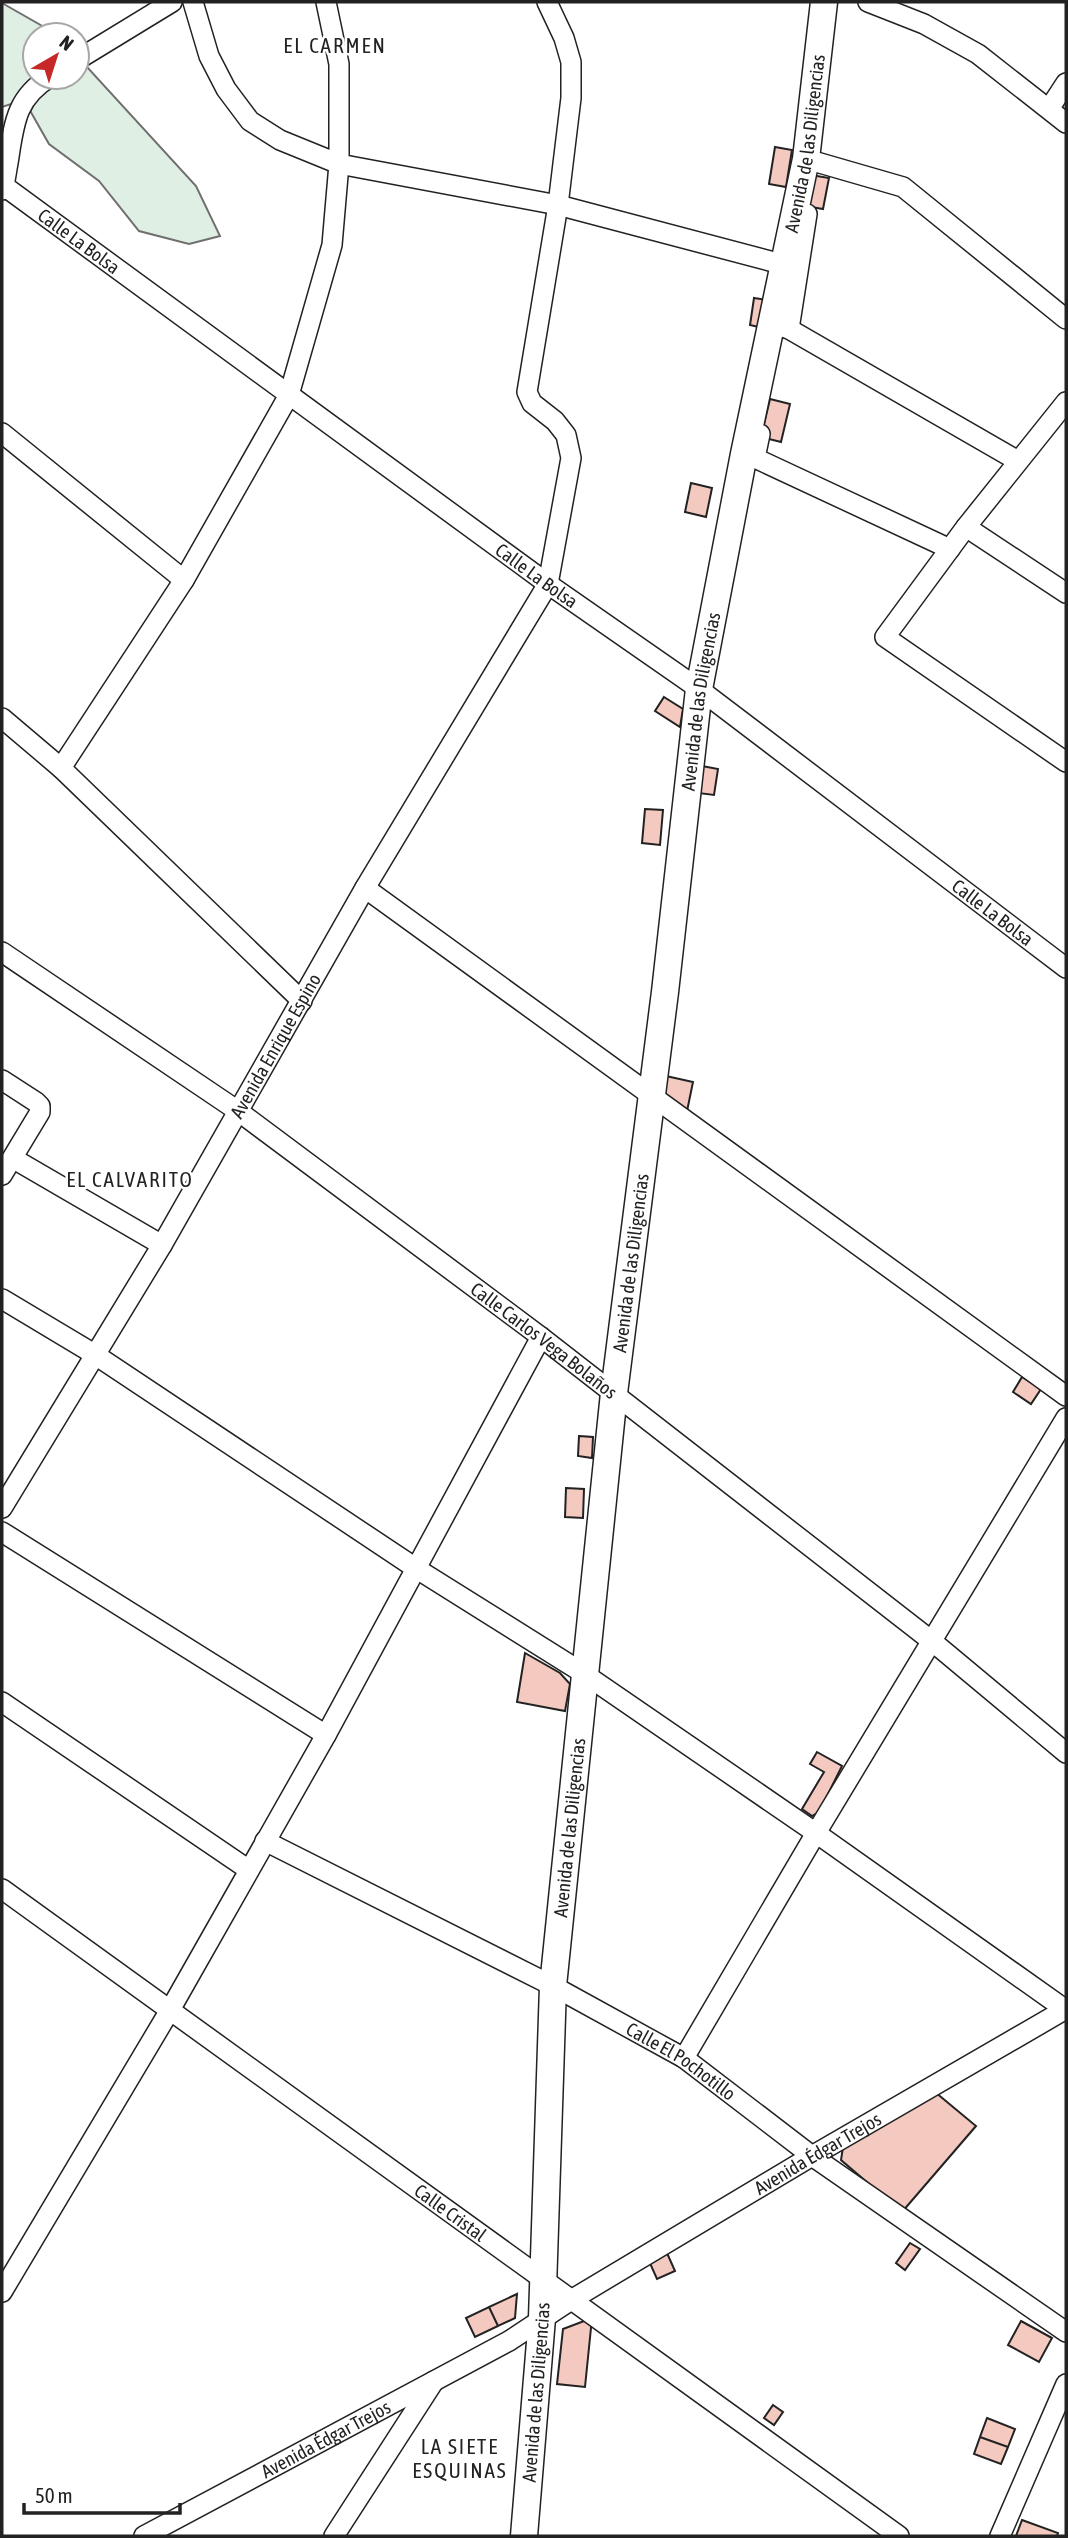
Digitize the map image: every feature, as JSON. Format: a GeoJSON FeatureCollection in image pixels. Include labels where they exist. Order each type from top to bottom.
{"type":"FeatureCollection","features":[{"type":"Feature","properties":{"kind":"street"},"geometry":{"type":"LineString","coordinates":[[91,51],[172,2]]}},
{"type":"Feature","properties":{"kind":"street"},"geometry":{"type":"LineString","coordinates":[[192,2],[209,56],[226,89],[250,121],[280,140],[339,164],[558,205],[785,265]]}},
{"type":"Feature","properties":{"kind":"street"},"geometry":{"type":"LineString","coordinates":[[61,768],[184,580],[289,395],[332,245],[339,164],[339,64],[326,2]]}},
{"type":"Feature","properties":{"kind":"street"},"geometry":{"type":"LineString","coordinates":[[547,2],[564,37],[571,62],[571,99],[558,205],[527,392],[532,403],[555,421],[566,435],[571,458],[548,583]]}},
{"type":"Feature","properties":{"kind":"street","name":"Avenida de las Diligencias"},"geometry":{"type":"LineString","coordinates":[[524,2536],[542,2318],[553,1986],[583,1673],[614,1393],[665,992],[699,689],[744,454],[781,326],[785,265],[806,159],[824,2]]}},
{"type":"Feature","properties":{"kind":"street"},"geometry":{"type":"LineString","coordinates":[[868,2],[924,24],[978,54],[1066,123]]}},
{"type":"Feature","properties":{"kind":"street"},"geometry":{"type":"LineString","coordinates":[[1049,109],[1066,83]]}},
{"type":"Feature","properties":{"kind":"street"},"geometry":{"type":"LineString","coordinates":[[3,188],[14,125],[23,100],[31,91]]}},
{"type":"Feature","properties":{"kind":"street"},"geometry":{"type":"LineString","coordinates":[[806,159],[903,187],[1066,319]]}},
{"type":"Feature","properties":{"kind":"street","name":"Calle La Bolsa"},"geometry":{"type":"LineString","coordinates":[[3,188],[548,583],[699,689],[1066,968]]}},
{"type":"Feature","properties":{"kind":"street"},"geometry":{"type":"LineString","coordinates":[[807,214],[781,326],[1018,461]]}},
{"type":"Feature","properties":{"kind":"street"},"geometry":{"type":"LineString","coordinates":[[777,360],[755,458],[950,549]]}},
{"type":"Feature","properties":{"kind":"street"},"geometry":{"type":"LineString","coordinates":[[1066,402],[966,527],[885,637],[1066,762]]}},
{"type":"Feature","properties":{"kind":"street"},"geometry":{"type":"LineString","coordinates":[[2,433],[184,580]]}},
{"type":"Feature","properties":{"kind":"street"},"geometry":{"type":"LineString","coordinates":[[966,527],[1066,593]]}},
{"type":"Feature","properties":{"kind":"street","name":"Avenida Enrique Espino"},"geometry":{"type":"LineString","coordinates":[[2,1508],[162,1245],[365,888],[548,583]]}},
{"type":"Feature","properties":{"kind":"street"},"geometry":{"type":"LineString","coordinates":[[2,718],[61,768],[302,1001]]}},
{"type":"Feature","properties":{"kind":"street"},"geometry":{"type":"LineString","coordinates":[[365,888],[1066,1396]]}},
{"type":"Feature","properties":{"kind":"street","name":"Calle Carlos Vega Bolaños"},"geometry":{"type":"LineString","coordinates":[[2,951],[237,1111],[541,1337],[933,1642],[1066,1753]]}},
{"type":"Feature","properties":{"kind":"street"},"geometry":{"type":"LineString","coordinates":[[2,1080],[40,1106],[40,1112],[2,1175]]}},
{"type":"Feature","properties":{"kind":"street"},"geometry":{"type":"LineString","coordinates":[[14,1158],[162,1245]]}},
{"type":"Feature","properties":{"kind":"street"},"geometry":{"type":"LineString","coordinates":[[2,1298],[94,1354],[417,1569],[583,1673],[1066,2009]]}},
{"type":"Feature","properties":{"kind":"street"},"geometry":{"type":"LineString","coordinates":[[2,2292],[170,2010],[326,1735],[541,1337]]}},
{"type":"Feature","properties":{"kind":"street"},"geometry":{"type":"LineString","coordinates":[[684,2058],[1066,1418]]}},
{"type":"Feature","properties":{"kind":"street"},"geometry":{"type":"LineString","coordinates":[[2,1532],[326,1735]]}},
{"type":"Feature","properties":{"kind":"street"},"geometry":{"type":"LineString","coordinates":[[2,1702],[248,1870]]}},
{"type":"Feature","properties":{"kind":"street","name":"Calle El Pochotillo"},"geometry":{"type":"LineString","coordinates":[[265,1841],[553,1986],[684,2058],[812,2156],[1066,2332]]}},
{"type":"Feature","properties":{"kind":"street","name":"Calle Cristal"},"geometry":{"type":"LineString","coordinates":[[2,1889],[900,2536]]}},
{"type":"Feature","properties":{"kind":"street","name":"Avenida Édgar Trejos"},"geometry":{"type":"LineString","coordinates":[[144,2536],[509,2341],[570,2300],[1066,2009]]}},
{"type":"Feature","properties":{"kind":"street"},"geometry":{"type":"LineString","coordinates":[[334,2536],[435,2380]]}},
{"type":"Feature","properties":{"kind":"street"},"geometry":{"type":"LineString","coordinates":[[1000,2536],[1066,2384]]}},
{"type":"Feature","properties":{"kind":"green space"},"geometry":{"type":"Polygon","coordinates":[[[2,3],[34,21],[21,21],[21,91],[91,91],[91,71],[196,186],[220,236],[189,244],[139,231],[99,181],[49,144],[24,100],[2,107],[2,3]]]}},
{"type":"Feature","properties":{"kind":"building"},"geometry":{"type":"Polygon","coordinates":[[[775,147],[792,150],[786,187],[769,184],[775,147]]]}},
{"type":"Feature","properties":{"kind":"building"},"geometry":{"type":"Polygon","coordinates":[[[811,175],[829,178],[823,209],[805,206],[811,175]]]}},
{"type":"Feature","properties":{"kind":"building"},"geometry":{"type":"Polygon","coordinates":[[[754,298],[767,300],[763,328],[750,325],[754,298]]]}},
{"type":"Feature","properties":{"kind":"building"},"geometry":{"type":"Polygon","coordinates":[[[770,399],[790,404],[781,442],[761,437],[770,399]]]}},
{"type":"Feature","properties":{"kind":"building"},"geometry":{"type":"Polygon","coordinates":[[[691,483],[712,488],[706,517],[685,512],[691,483]]]}},
{"type":"Feature","properties":{"kind":"building"},"geometry":{"type":"Polygon","coordinates":[[[664,697],[683,709],[680,727],[655,711],[664,697]]]}},
{"type":"Feature","properties":{"kind":"building"},"geometry":{"type":"Polygon","coordinates":[[[702,766],[718,769],[714,795],[698,793],[702,766]]]}},
{"type":"Feature","properties":{"kind":"building"},"geometry":{"type":"Polygon","coordinates":[[[645,809],[663,810],[660,845],[642,843],[645,809]]]}},
{"type":"Feature","properties":{"kind":"building"},"geometry":{"type":"Polygon","coordinates":[[[666,1076],[693,1082],[686,1116],[663,1095],[666,1076]]]}},
{"type":"Feature","properties":{"kind":"building"},"geometry":{"type":"Polygon","coordinates":[[[1022,1377],[1041,1389],[1031,1404],[1013,1392],[1022,1377]]]}},
{"type":"Feature","properties":{"kind":"building"},"geometry":{"type":"Polygon","coordinates":[[[579,1436],[593,1437],[592,1458],[578,1456],[579,1436]]]}},
{"type":"Feature","properties":{"kind":"building"},"geometry":{"type":"Polygon","coordinates":[[[566,1488],[584,1489],[583,1518],[565,1517],[566,1488]]]}},
{"type":"Feature","properties":{"kind":"building"},"geometry":{"type":"Polygon","coordinates":[[[525,1653],[560,1673],[570,1684],[565,1711],[517,1702],[525,1653]]]}},
{"type":"Feature","properties":{"kind":"building"},"geometry":{"type":"Polygon","coordinates":[[[817,1752],[842,1766],[819,1812],[812,1816],[802,1809],[824,1772],[810,1764],[817,1752]]]}},
{"type":"Feature","properties":{"kind":"building"},"geometry":{"type":"Polygon","coordinates":[[[935,2092],[976,2126],[902,2212],[841,2160],[843,2147],[935,2092]]]}},
{"type":"Feature","properties":{"kind":"building"},"geometry":{"type":"Polygon","coordinates":[[[910,2243],[920,2249],[905,2270],[896,2263],[910,2243]]]}},
{"type":"Feature","properties":{"kind":"building"},"geometry":{"type":"Polygon","coordinates":[[[667,2253],[675,2271],[657,2279],[649,2261],[667,2253]]]}},
{"type":"Feature","properties":{"kind":"building"},"geometry":{"type":"Polygon","coordinates":[[[517,2294],[515,2318],[498,2326],[489,2307],[517,2294]]]}},
{"type":"Feature","properties":{"kind":"building"},"geometry":{"type":"Polygon","coordinates":[[[489,2307],[498,2326],[475,2337],[466,2318],[489,2307]]]}},
{"type":"Feature","properties":{"kind":"building"},"geometry":{"type":"Polygon","coordinates":[[[592,2318],[585,2387],[557,2384],[563,2329],[592,2318]]]}},
{"type":"Feature","properties":{"kind":"building"},"geometry":{"type":"Polygon","coordinates":[[[1021,2321],[1052,2338],[1039,2362],[1008,2345],[1021,2321]]]}},
{"type":"Feature","properties":{"kind":"building"},"geometry":{"type":"Polygon","coordinates":[[[773,2405],[783,2412],[774,2425],[764,2418],[773,2405]]]}},
{"type":"Feature","properties":{"kind":"building"},"geometry":{"type":"Polygon","coordinates":[[[987,2418],[1015,2429],[1008,2447],[980,2437],[987,2418]]]}},
{"type":"Feature","properties":{"kind":"building"},"geometry":{"type":"Polygon","coordinates":[[[980,2437],[1008,2447],[1001,2464],[974,2454],[980,2437]]]}},
{"type":"Feature","properties":{"kind":"building"},"geometry":{"type":"Polygon","coordinates":[[[1022,2520],[1058,2533],[1057,2536],[1016,2536],[1022,2520]]]}},
{"type":"Feature","properties":{"kind":"district","name":"EL CARMEN"},"geometry":{"type":"Point","coordinates":[335,45]}},
{"type":"Feature","properties":{"kind":"district","name":"EL CALVARITO"},"geometry":{"type":"Point","coordinates":[130,1179]}},
{"type":"Feature","properties":{"kind":"district","name":"LA SIETE ESQUINAS"},"geometry":{"type":"Point","coordinates":[460,2458]}}]}
